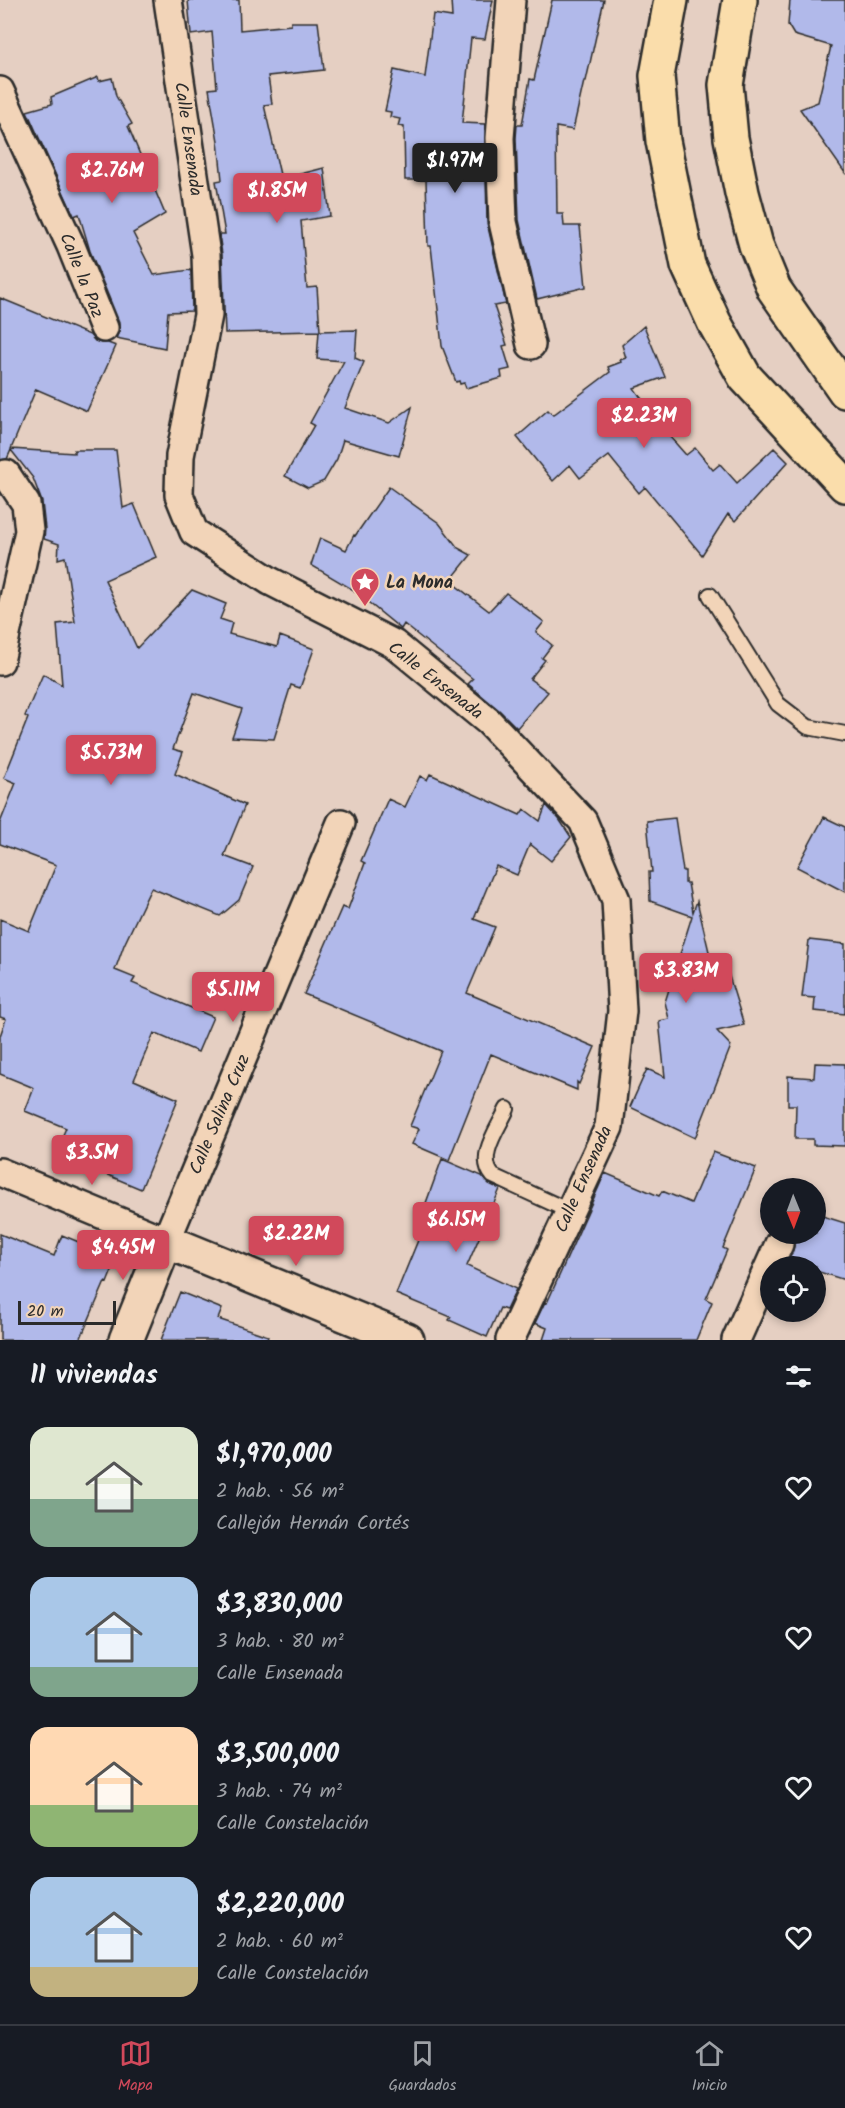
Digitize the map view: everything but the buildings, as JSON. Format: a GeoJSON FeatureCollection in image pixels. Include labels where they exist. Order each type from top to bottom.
{"type":"FeatureCollection","features":[{"type":"Feature","properties":{"kind":"main road"},"geometry":{"type":"LineString","coordinates":[[671,0],[657,76],[663,141],[688,266],[714,322],[745,377],[845,485]]}},
{"type":"Feature","properties":{"kind":"main road"},"geometry":{"type":"LineString","coordinates":[[740,0],[726,85],[731,138],[742,194],[756,245],[774,289],[845,391]]}},
{"type":"Feature","properties":{"kind":"street","name":"Calle Ensenada"},"geometry":{"type":"LineString","coordinates":[[168,0],[206,255],[208,315],[180,456],[179,495],[194,532],[270,581],[394,644],[489,722],[583,821],[616,900],[622,1011],[609,1127],[510,1340]]}},
{"type":"Feature","properties":{"kind":"street"},"geometry":{"type":"LineString","coordinates":[[511,0],[500,138],[503,222],[531,345]]}},
{"type":"Feature","properties":{"kind":"street","name":"Calle la Paz"},"geometry":{"type":"LineString","coordinates":[[0,91],[71,246],[104,328]]}},
{"type":"Feature","properties":{"kind":"street"},"geometry":{"type":"LineString","coordinates":[[0,661],[29,531],[26,504],[6,474]]}},
{"type":"Feature","properties":{"kind":"street","name":"Calle Salina Cruz"},"geometry":{"type":"LineString","coordinates":[[126,1340],[341,823]]}},
{"type":"Feature","properties":{"kind":"street"},"geometry":{"type":"LineString","coordinates":[[0,1172],[407,1340]]}},
{"type":"Feature","properties":{"kind":"street"},"geometry":{"type":"LineString","coordinates":[[736,1340],[779,1244]]}},
{"type":"Feature","properties":{"kind":"lane"},"geometry":{"type":"LineString","coordinates":[[710,596],[778,704],[808,727],[845,734]]}},
{"type":"Feature","properties":{"kind":"lane"},"geometry":{"type":"LineString","coordinates":[[507,1109],[486,1154],[487,1170],[493,1176],[569,1211]]}},
{"type":"Feature","properties":{"kind":"place","name":"La Mona"},"geometry":{"type":"Point","coordinates":[365,608]}}]}
